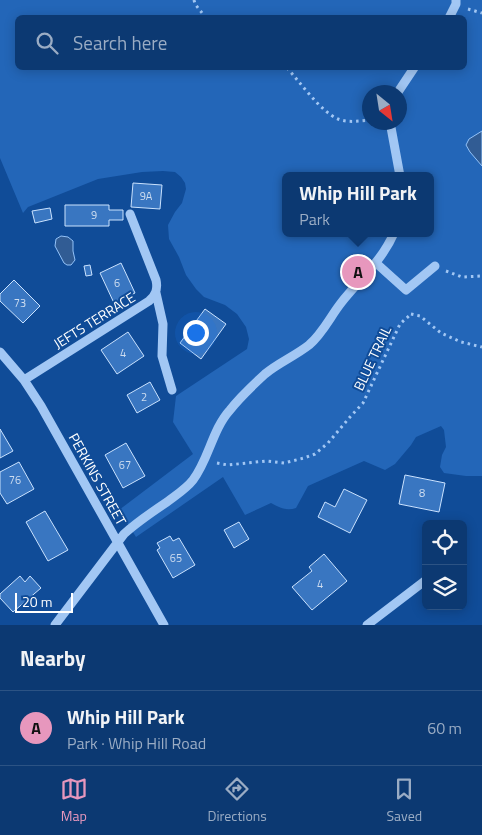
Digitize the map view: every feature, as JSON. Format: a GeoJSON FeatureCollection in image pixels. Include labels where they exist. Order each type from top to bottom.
{"type":"FeatureCollection","features":[{"type":"Feature","properties":{"kind":"street"},"geometry":{"type":"LineString","coordinates":[[450,15],[456,0]]}},
{"type":"Feature","properties":{"kind":"street"},"geometry":{"type":"LineString","coordinates":[[403,85],[413,70]]}},
{"type":"Feature","properties":{"kind":"street"},"geometry":{"type":"LineString","coordinates":[[391,130],[399,172]]}},
{"type":"Feature","properties":{"kind":"street","name":"JEFTS TERRACE"},"geometry":{"type":"LineString","coordinates":[[24,380],[149,301],[156,293],[156,280],[130,214]]}},
{"type":"Feature","properties":{"kind":"street"},"geometry":{"type":"LineString","coordinates":[[55,625],[117,542],[132,527],[185,489],[198,473],[229,410],[265,374],[298,353],[315,339],[350,291],[376,263],[392,237]]}},
{"type":"Feature","properties":{"kind":"street"},"geometry":{"type":"LineString","coordinates":[[376,263],[406,290],[434,266]]}},
{"type":"Feature","properties":{"kind":"street"},"geometry":{"type":"LineString","coordinates":[[156,293],[163,324],[162,356],[172,390]]}},
{"type":"Feature","properties":{"kind":"street","name":"PERKINS STREET"},"geometry":{"type":"LineString","coordinates":[[0,352],[24,380],[41,406],[164,625]]}},
{"type":"Feature","properties":{"kind":"street"},"geometry":{"type":"LineString","coordinates":[[367,625],[422,583]]}},
{"type":"Feature","properties":{"kind":"path"},"geometry":{"type":"LineString","coordinates":[[194,0],[204,15]]}},
{"type":"Feature","properties":{"kind":"path"},"geometry":{"type":"LineString","coordinates":[[289,70],[322,108],[338,119],[354,122],[362,121]]}},
{"type":"Feature","properties":{"kind":"path"},"geometry":{"type":"LineString","coordinates":[[434,266],[462,277],[482,276]]}},
{"type":"Feature","properties":{"kind":"path","name":"BLUE TRAIL"},"geometry":{"type":"LineString","coordinates":[[205,458],[228,465],[266,461],[284,463],[316,454],[363,403],[400,324],[411,314],[420,316],[440,333],[461,342],[482,347]]}},
{"type":"Feature","properties":{"kind":"shaded area"},"geometry":{"type":"Polygon","coordinates":[[[0,0],[482,0],[482,476],[444,473],[440,467],[442,455],[446,447],[444,430],[441,426],[416,437],[395,464],[385,470],[364,461],[308,486],[296,508],[284,508],[271,503],[245,515],[223,477],[136,537],[119,510],[193,454],[173,422],[176,396],[247,349],[249,339],[246,327],[237,314],[225,305],[204,297],[196,289],[186,275],[169,239],[168,225],[182,203],[186,189],[185,183],[175,172],[142,172],[98,179],[28,207],[23,213],[0,158],[0,0]]]}},
{"type":"Feature","properties":{"kind":"shaded area"},"geometry":{"type":"Polygon","coordinates":[[[482,131],[482,166],[466,145],[469,139],[482,131]]]}},
{"type":"Feature","properties":{"kind":"shaded area"},"geometry":{"type":"Polygon","coordinates":[[[61,236],[68,237],[73,241],[75,260],[71,265],[64,263],[55,246],[56,239],[61,236]]]}},
{"type":"Feature","properties":{"kind":"building"},"geometry":{"type":"Polygon","coordinates":[[[133,183],[162,185],[160,209],[131,207],[133,183]]]}},
{"type":"Feature","properties":{"kind":"building"},"geometry":{"type":"Polygon","coordinates":[[[65,205],[109,205],[109,210],[123,210],[123,220],[109,220],[109,226],[65,226],[65,205]]]}},
{"type":"Feature","properties":{"kind":"building"},"geometry":{"type":"Polygon","coordinates":[[[50,208],[52,219],[35,223],[32,211],[50,208]]]}},
{"type":"Feature","properties":{"kind":"building"},"geometry":{"type":"Polygon","coordinates":[[[121,263],[135,293],[114,303],[100,273],[121,263]]]}},
{"type":"Feature","properties":{"kind":"building"},"geometry":{"type":"Polygon","coordinates":[[[90,265],[92,275],[86,276],[84,266],[90,265]]]}},
{"type":"Feature","properties":{"kind":"building"},"geometry":{"type":"Polygon","coordinates":[[[14,280],[40,306],[23,323],[0,301],[0,294],[14,280]]]}},
{"type":"Feature","properties":{"kind":"building"},"geometry":{"type":"Polygon","coordinates":[[[205,309],[226,324],[201,359],[180,343],[205,309]]]}},
{"type":"Feature","properties":{"kind":"building"},"geometry":{"type":"Polygon","coordinates":[[[128,332],[144,356],[117,374],[101,350],[128,332]]]}},
{"type":"Feature","properties":{"kind":"building"},"geometry":{"type":"Polygon","coordinates":[[[150,382],[160,400],[137,413],[127,395],[150,382]]]}},
{"type":"Feature","properties":{"kind":"building"},"geometry":{"type":"Polygon","coordinates":[[[0,429],[13,451],[0,458],[0,429]]]}},
{"type":"Feature","properties":{"kind":"building"},"geometry":{"type":"Polygon","coordinates":[[[126,443],[145,476],[123,488],[105,455],[126,443]]]}},
{"type":"Feature","properties":{"kind":"building"},"geometry":{"type":"Polygon","coordinates":[[[19,462],[34,489],[7,504],[0,493],[0,472],[19,462]]]}},
{"type":"Feature","properties":{"kind":"building"},"geometry":{"type":"Polygon","coordinates":[[[405,475],[445,483],[439,512],[399,504],[405,475]]]}},
{"type":"Feature","properties":{"kind":"building"},"geometry":{"type":"Polygon","coordinates":[[[344,489],[367,500],[350,533],[318,517],[325,502],[335,507],[344,489]]]}},
{"type":"Feature","properties":{"kind":"building"},"geometry":{"type":"Polygon","coordinates":[[[45,511],[68,550],[48,561],[26,522],[45,511]]]}},
{"type":"Feature","properties":{"kind":"building"},"geometry":{"type":"Polygon","coordinates":[[[239,522],[249,539],[234,548],[224,530],[239,522]]]}},
{"type":"Feature","properties":{"kind":"building"},"geometry":{"type":"Polygon","coordinates":[[[170,536],[173,541],[179,538],[195,565],[173,578],[157,550],[160,548],[157,543],[170,536]]]}},
{"type":"Feature","properties":{"kind":"building"},"geometry":{"type":"Polygon","coordinates":[[[324,554],[347,581],[312,610],[292,587],[312,571],[309,567],[324,554]]]}},
{"type":"Feature","properties":{"kind":"building"},"geometry":{"type":"Polygon","coordinates":[[[20,576],[25,582],[30,576],[41,588],[13,612],[0,598],[0,594],[20,576]]]}},
{"type":"Feature","properties":{"kind":"place","name":"Whip Hill Park"},"geometry":{"type":"Point","coordinates":[358,272]}}]}
